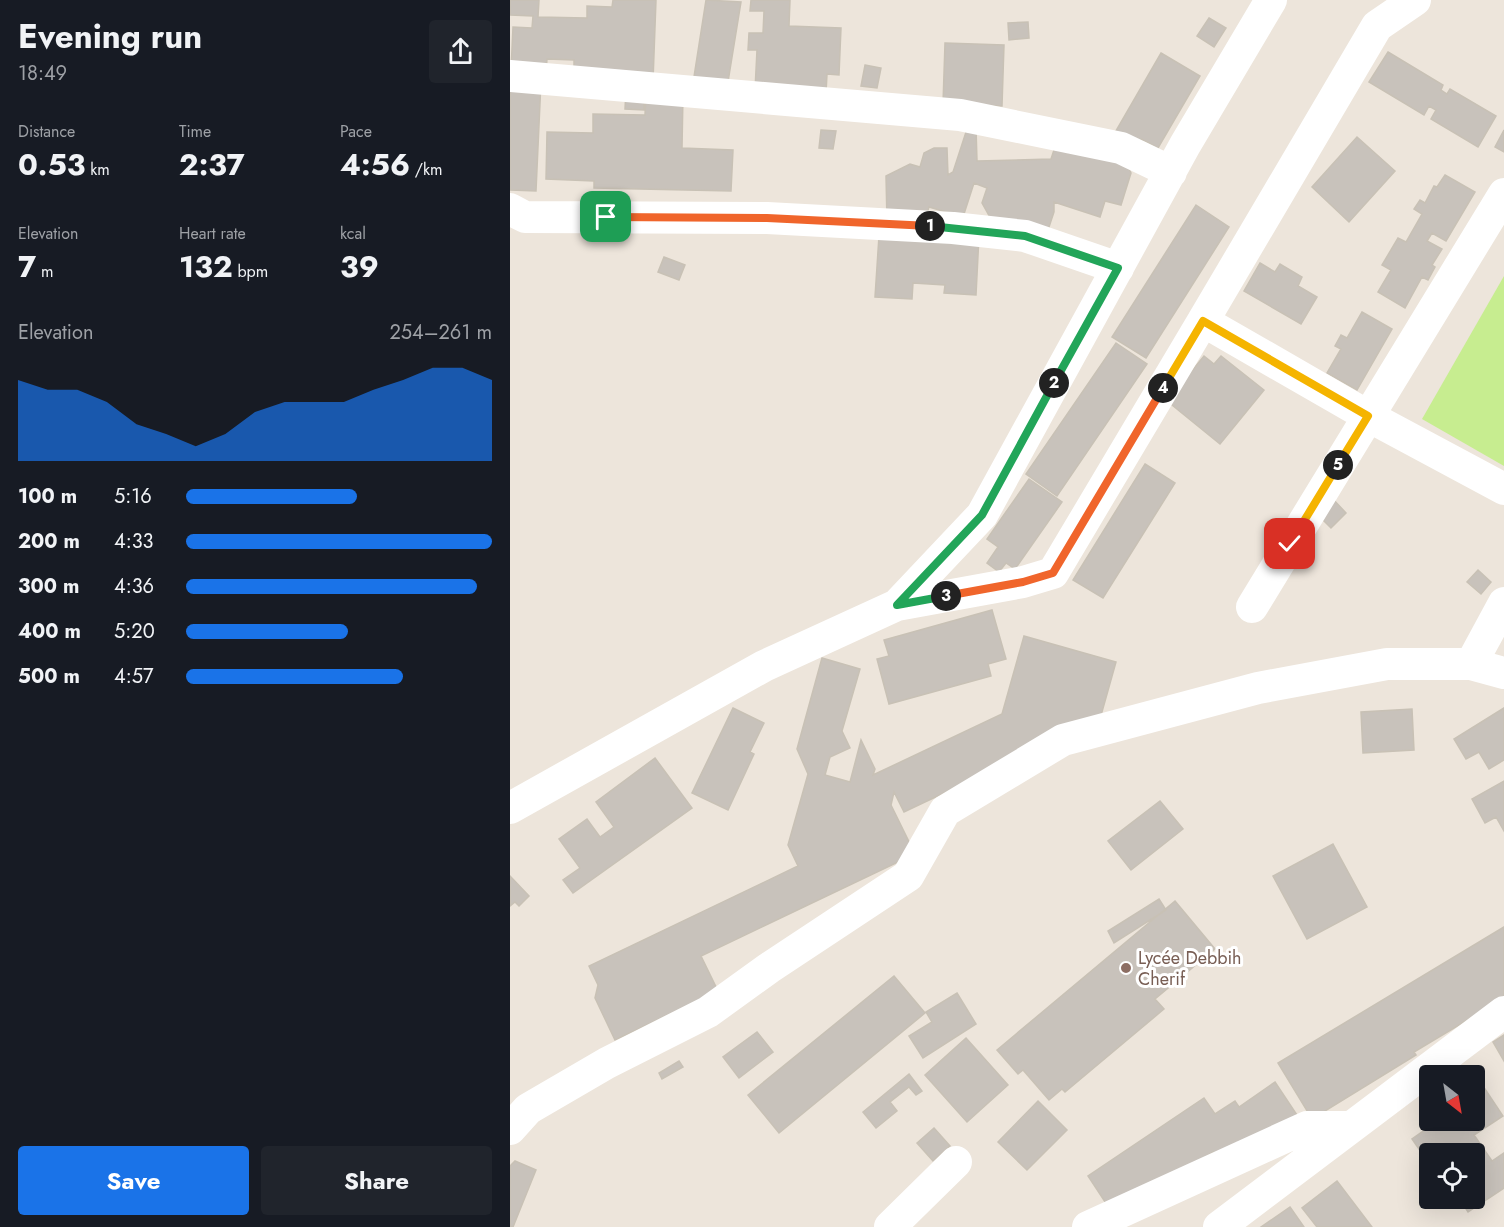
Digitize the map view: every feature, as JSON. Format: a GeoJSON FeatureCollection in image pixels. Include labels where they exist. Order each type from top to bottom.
{"type":"FeatureCollection","features":[{"type":"Feature","properties":{"kind":"street"},"geometry":{"type":"LineString","coordinates":[[897,605],[982,515],[1171,172],[1271,0]]}},
{"type":"Feature","properties":{"kind":"street"},"geometry":{"type":"LineString","coordinates":[[510,808],[764,666],[897,605],[1023,582],[1053,573],[1203,321],[1376,13],[1415,0]]}},
{"type":"Feature","properties":{"kind":"street"},"geometry":{"type":"LineString","coordinates":[[510,76],[960,115],[1121,148],[1171,172]]}},
{"type":"Feature","properties":{"kind":"street"},"geometry":{"type":"LineString","coordinates":[[1252,607],[1368,416],[1494,231],[1504,194]]}},
{"type":"Feature","properties":{"kind":"street"},"geometry":{"type":"LineString","coordinates":[[510,209],[525,216],[767,218],[953,228],[1025,236],[1118,268]]}},
{"type":"Feature","properties":{"kind":"street"},"geometry":{"type":"LineString","coordinates":[[1203,321],[1368,416],[1504,489]]}},
{"type":"Feature","properties":{"kind":"street"},"geometry":{"type":"LineString","coordinates":[[1471,664],[1504,603]]}},
{"type":"Feature","properties":{"kind":"street"},"geometry":{"type":"LineString","coordinates":[[510,1129],[528,1109],[607,1063],[708,1012],[769,968],[908,876],[945,811],[1063,740],[1258,688],[1387,664],[1471,664],[1504,673]]}},
{"type":"Feature","properties":{"kind":"street"},"geometry":{"type":"LineString","coordinates":[[1219,1227],[1504,1012]]}},
{"type":"Feature","properties":{"kind":"street"},"geometry":{"type":"LineString","coordinates":[[1088,1227],[1307,1127],[1350,1127]]}},
{"type":"Feature","properties":{"kind":"street"},"geometry":{"type":"LineString","coordinates":[[890,1227],[956,1162]]}},
{"type":"Feature","properties":{"kind":"green space"},"geometry":{"type":"Polygon","coordinates":[[[1504,276],[1504,466],[1422,419],[1504,276]]]}},
{"type":"Feature","properties":{"kind":"building"},"geometry":{"type":"Polygon","coordinates":[[[510,0],[539,0],[538,17],[587,18],[587,6],[612,7],[613,0],[656,0],[653,81],[574,78],[574,60],[547,59],[546,73],[511,71],[513,27],[532,28],[533,16],[510,15],[510,0]]]}},
{"type":"Feature","properties":{"kind":"building"},"geometry":{"type":"Polygon","coordinates":[[[706,0],[741,2],[727,88],[693,83],[706,0]]]}},
{"type":"Feature","properties":{"kind":"building"},"geometry":{"type":"Polygon","coordinates":[[[751,0],[790,0],[789,26],[841,28],[839,75],[827,74],[826,93],[755,90],[757,50],[748,50],[749,33],[763,33],[764,11],[750,11],[751,0]]]}},
{"type":"Feature","properties":{"kind":"building"},"geometry":{"type":"Polygon","coordinates":[[[1209,18],[1226,28],[1214,47],[1197,36],[1209,18]]]}},
{"type":"Feature","properties":{"kind":"building"},"geometry":{"type":"Polygon","coordinates":[[[1028,22],[1029,38],[1009,40],[1008,23],[1028,22]]]}},
{"type":"Feature","properties":{"kind":"building"},"geometry":{"type":"Polygon","coordinates":[[[945,43],[1004,45],[1002,106],[943,104],[945,43]]]}},
{"type":"Feature","properties":{"kind":"building"},"geometry":{"type":"Polygon","coordinates":[[[1388,52],[1443,85],[1441,90],[1447,94],[1450,89],[1496,116],[1478,147],[1431,119],[1436,110],[1429,106],[1424,115],[1369,82],[1388,52]]]}},
{"type":"Feature","properties":{"kind":"building"},"geometry":{"type":"Polygon","coordinates":[[[1161,53],[1200,76],[1158,148],[1141,139],[1136,149],[1113,136],[1161,53]]]}},
{"type":"Feature","properties":{"kind":"building"},"geometry":{"type":"Polygon","coordinates":[[[865,65],[881,68],[877,88],[861,86],[865,65]]]}},
{"type":"Feature","properties":{"kind":"building"},"geometry":{"type":"Polygon","coordinates":[[[510,79],[541,81],[536,191],[510,190],[510,79]]]}},
{"type":"Feature","properties":{"kind":"building"},"geometry":{"type":"Polygon","coordinates":[[[626,90],[644,91],[644,110],[625,109],[626,90]]]}},
{"type":"Feature","properties":{"kind":"building"},"geometry":{"type":"Polygon","coordinates":[[[646,94],[683,95],[682,148],[733,150],[731,191],[594,188],[594,181],[546,179],[547,132],[593,133],[593,114],[645,115],[646,94]]]}},
{"type":"Feature","properties":{"kind":"building"},"geometry":{"type":"Polygon","coordinates":[[[976,128],[977,161],[1051,159],[1056,144],[1125,160],[1131,173],[1121,205],[1105,201],[1100,217],[1054,202],[1054,212],[1046,236],[991,219],[982,203],[987,188],[974,183],[963,217],[929,207],[925,220],[887,221],[886,176],[910,164],[920,167],[924,153],[934,148],[947,148],[948,175],[953,172],[966,132],[976,128]]]}},
{"type":"Feature","properties":{"kind":"building"},"geometry":{"type":"Polygon","coordinates":[[[821,130],[836,131],[833,149],[819,148],[821,130]]]}},
{"type":"Feature","properties":{"kind":"building"},"geometry":{"type":"Polygon","coordinates":[[[1504,130],[1504,152],[1495,147],[1504,130]]]}},
{"type":"Feature","properties":{"kind":"building"},"geometry":{"type":"Polygon","coordinates":[[[1357,137],[1395,171],[1349,222],[1312,187],[1357,137]]]}},
{"type":"Feature","properties":{"kind":"building"},"geometry":{"type":"Polygon","coordinates":[[[1445,175],[1475,192],[1446,241],[1432,233],[1427,241],[1442,249],[1432,265],[1435,267],[1428,280],[1422,277],[1405,308],[1378,292],[1391,270],[1382,265],[1398,238],[1406,242],[1422,214],[1414,209],[1420,200],[1425,203],[1434,186],[1437,187],[1445,175]]]}},
{"type":"Feature","properties":{"kind":"building"},"geometry":{"type":"Polygon","coordinates":[[[1196,205],[1229,227],[1146,358],[1112,337],[1196,205]]]}},
{"type":"Feature","properties":{"kind":"building"},"geometry":{"type":"Polygon","coordinates":[[[879,236],[979,236],[976,295],[944,293],[945,285],[913,283],[912,299],[875,297],[879,236]]]}},
{"type":"Feature","properties":{"kind":"building"},"geometry":{"type":"Polygon","coordinates":[[[664,257],[685,265],[679,280],[658,272],[664,257]]]}},
{"type":"Feature","properties":{"kind":"building"},"geometry":{"type":"Polygon","coordinates":[[[1260,263],[1275,272],[1280,264],[1302,277],[1298,286],[1317,297],[1301,324],[1244,291],[1260,263]]]}},
{"type":"Feature","properties":{"kind":"building"},"geometry":{"type":"Polygon","coordinates":[[[1362,312],[1392,329],[1357,390],[1327,373],[1341,349],[1335,346],[1341,335],[1347,338],[1362,312]]]}},
{"type":"Feature","properties":{"kind":"building"},"geometry":{"type":"Polygon","coordinates":[[[1116,343],[1147,364],[1057,496],[1026,474],[1116,343]]]}},
{"type":"Feature","properties":{"kind":"building"},"geometry":{"type":"Polygon","coordinates":[[[1204,356],[1214,364],[1221,356],[1264,390],[1220,444],[1167,401],[1204,356]]]}},
{"type":"Feature","properties":{"kind":"building"},"geometry":{"type":"Polygon","coordinates":[[[1145,464],[1175,483],[1103,598],[1073,580],[1145,464]]]}},
{"type":"Feature","properties":{"kind":"building"},"geometry":{"type":"Polygon","coordinates":[[[1029,479],[1062,502],[1015,569],[1006,563],[999,572],[987,563],[998,547],[987,539],[1029,479]]]}},
{"type":"Feature","properties":{"kind":"building"},"geometry":{"type":"Polygon","coordinates":[[[1332,498],[1346,513],[1331,528],[1317,514],[1332,498]]]}},
{"type":"Feature","properties":{"kind":"building"},"geometry":{"type":"Polygon","coordinates":[[[1478,570],[1491,582],[1481,594],[1467,582],[1478,570]]]}},
{"type":"Feature","properties":{"kind":"building"},"geometry":{"type":"Polygon","coordinates":[[[992,610],[1006,659],[988,664],[991,676],[889,704],[877,659],[889,656],[884,640],[992,610]]]}},
{"type":"Feature","properties":{"kind":"building"},"geometry":{"type":"Polygon","coordinates":[[[1024,636],[1116,662],[1100,719],[904,812],[894,792],[891,805],[915,854],[701,956],[718,991],[615,1040],[595,998],[598,985],[589,966],[798,866],[788,845],[808,774],[797,749],[822,658],[860,669],[842,731],[850,748],[830,757],[825,775],[850,782],[861,740],[875,769],[873,775],[1002,714],[1024,636]]]}},
{"type":"Feature","properties":{"kind":"building"},"geometry":{"type":"Polygon","coordinates":[[[733,708],[764,723],[750,752],[754,754],[728,810],[692,793],[733,708]]]}},
{"type":"Feature","properties":{"kind":"building"},"geometry":{"type":"Polygon","coordinates":[[[1504,708],[1504,760],[1489,769],[1479,752],[1466,759],[1454,739],[1504,708]]]}},
{"type":"Feature","properties":{"kind":"building"},"geometry":{"type":"Polygon","coordinates":[[[1412,709],[1414,750],[1363,753],[1361,712],[1412,709]]]}},
{"type":"Feature","properties":{"kind":"building"},"geometry":{"type":"Polygon","coordinates":[[[655,758],[692,808],[573,893],[563,880],[580,868],[559,839],[587,819],[600,837],[614,827],[596,802],[655,758]]]}},
{"type":"Feature","properties":{"kind":"building"},"geometry":{"type":"Polygon","coordinates":[[[1504,781],[1504,831],[1496,817],[1485,823],[1472,799],[1504,781]]]}},
{"type":"Feature","properties":{"kind":"building"},"geometry":{"type":"Polygon","coordinates":[[[1160,801],[1183,829],[1131,870],[1108,841],[1160,801]]]}},
{"type":"Feature","properties":{"kind":"building"},"geometry":{"type":"Polygon","coordinates":[[[1333,844],[1367,907],[1307,939],[1273,876],[1333,844]]]}},
{"type":"Feature","properties":{"kind":"building"},"geometry":{"type":"Polygon","coordinates":[[[510,876],[529,896],[519,906],[515,902],[510,906],[510,876]]]}},
{"type":"Feature","properties":{"kind":"building"},"geometry":{"type":"Polygon","coordinates":[[[1159,899],[1166,910],[1114,943],[1108,931],[1159,899]]]}},
{"type":"Feature","properties":{"kind":"building"},"geometry":{"type":"Polygon","coordinates":[[[1175,901],[1215,949],[1155,999],[1164,1009],[1065,1092],[1062,1089],[1049,1100],[1023,1070],[1018,1074],[997,1050],[1175,901]]]}},
{"type":"Feature","properties":{"kind":"building"},"geometry":{"type":"Polygon","coordinates":[[[1504,927],[1504,998],[1414,1052],[1416,1055],[1312,1119],[1278,1063],[1504,927]]]}},
{"type":"Feature","properties":{"kind":"building"},"geometry":{"type":"Polygon","coordinates":[[[894,976],[925,1013],[779,1133],[748,1095],[894,976]]]}},
{"type":"Feature","properties":{"kind":"building"},"geometry":{"type":"Polygon","coordinates":[[[957,993],[976,1024],[923,1058],[909,1036],[932,1022],[926,1012],[957,993]]]}},
{"type":"Feature","properties":{"kind":"building"},"geometry":{"type":"Polygon","coordinates":[[[757,1032],[773,1052],[739,1078],[723,1057],[757,1032]]]}},
{"type":"Feature","properties":{"kind":"building"},"geometry":{"type":"Polygon","coordinates":[[[1504,1035],[1504,1061],[1493,1042],[1504,1035]]]}},
{"type":"Feature","properties":{"kind":"building"},"geometry":{"type":"Polygon","coordinates":[[[966,1038],[1008,1085],[967,1122],[925,1075],[966,1038]]]}},
{"type":"Feature","properties":{"kind":"building"},"geometry":{"type":"Polygon","coordinates":[[[679,1061],[683,1067],[662,1079],[659,1073],[679,1061]]]}},
{"type":"Feature","properties":{"kind":"building"},"geometry":{"type":"Polygon","coordinates":[[[909,1074],[922,1091],[916,1095],[909,1087],[890,1102],[897,1111],[876,1128],[863,1112],[909,1074]]]}},
{"type":"Feature","properties":{"kind":"building"},"geometry":{"type":"Polygon","coordinates":[[[1275,1082],[1297,1115],[1222,1165],[1213,1152],[1115,1217],[1088,1176],[1204,1098],[1215,1114],[1235,1101],[1239,1107],[1275,1082]]]}},
{"type":"Feature","properties":{"kind":"building"},"geometry":{"type":"Polygon","coordinates":[[[1485,1089],[1503,1116],[1485,1128],[1485,1089]]]}},
{"type":"Feature","properties":{"kind":"building"},"geometry":{"type":"Polygon","coordinates":[[[1038,1101],[1067,1130],[1027,1170],[998,1142],[1038,1101]]]}},
{"type":"Feature","properties":{"kind":"building"},"geometry":{"type":"Polygon","coordinates":[[[934,1128],[950,1146],[933,1161],[917,1143],[934,1128]]]}},
{"type":"Feature","properties":{"kind":"building"},"geometry":{"type":"Polygon","coordinates":[[[1423,1131],[1480,1131],[1474,1135],[1480,1143],[1419,1143],[1419,1149],[1412,1139],[1423,1131]]]}},
{"type":"Feature","properties":{"kind":"building"},"geometry":{"type":"Polygon","coordinates":[[[1485,1151],[1492,1161],[1504,1153],[1504,1188],[1485,1201],[1485,1151]]]}},
{"type":"Feature","properties":{"kind":"building"},"geometry":{"type":"Polygon","coordinates":[[[515,1161],[536,1170],[513,1227],[510,1227],[510,1166],[515,1161]]]}},
{"type":"Feature","properties":{"kind":"building"},"geometry":{"type":"Polygon","coordinates":[[[1337,1181],[1372,1227],[1317,1227],[1302,1208],[1337,1181]]]}},
{"type":"Feature","properties":{"kind":"building"},"geometry":{"type":"Polygon","coordinates":[[[1290,1207],[1304,1227],[1261,1227],[1290,1207]]]}},
{"type":"Feature","properties":{"kind":"place","name":"Lycée Debbih Cherif"},"geometry":{"type":"Point","coordinates":[1126,968]}},
{"type":"Feature","properties":{"kind":"route"},"geometry":{"type":"LineString","coordinates":[[606,217],[767,218],[953,228],[1025,236],[1118,268],[982,515],[897,605],[1023,582],[1053,573],[1203,321],[1368,416],[1290,544]]}}]}
